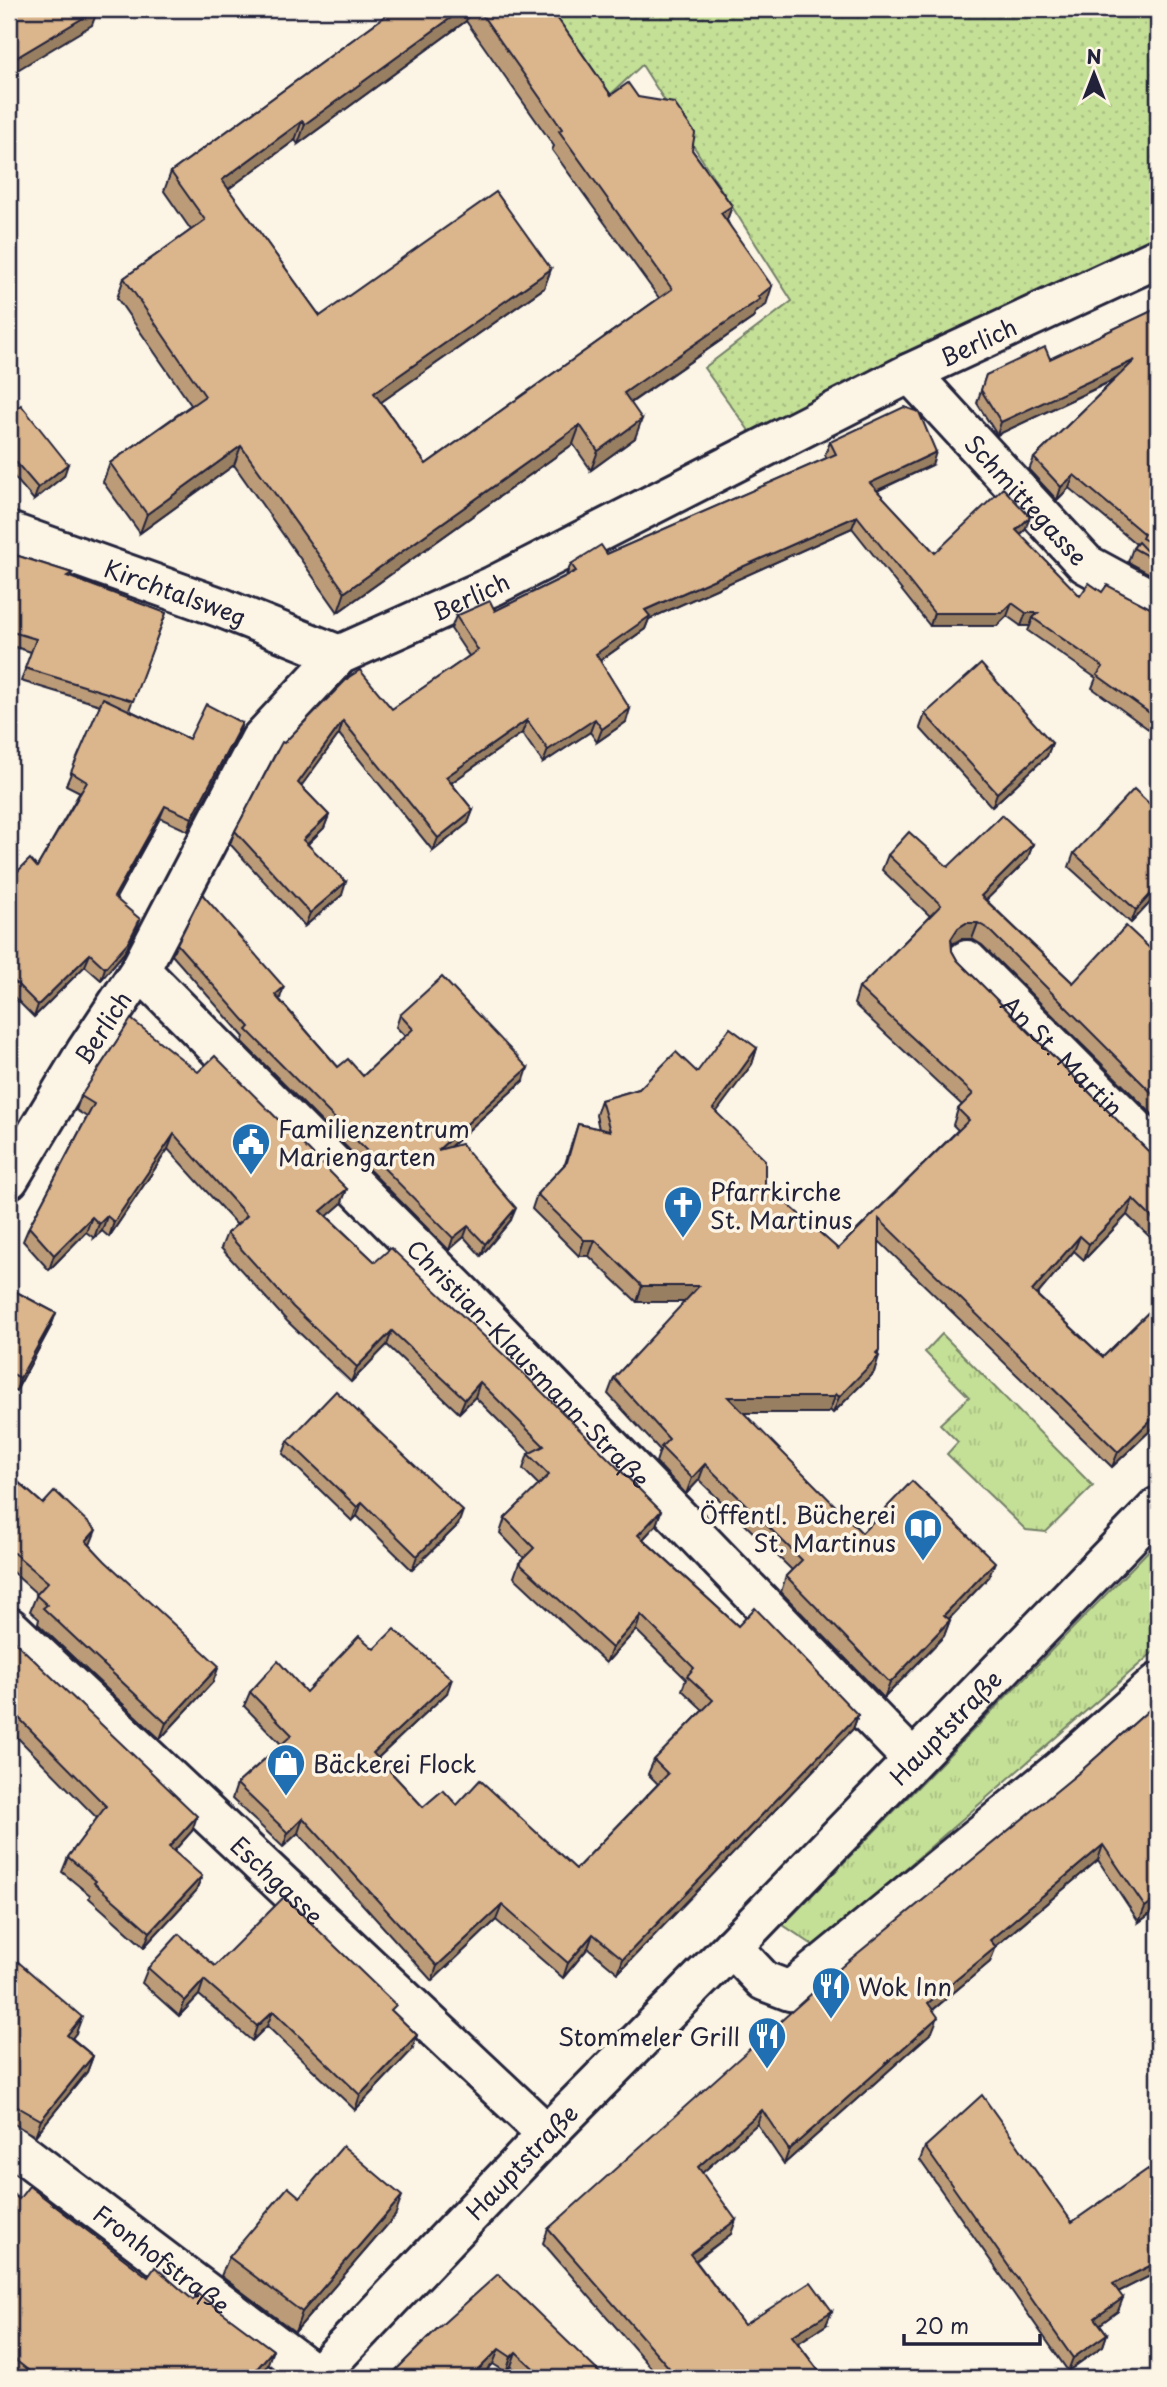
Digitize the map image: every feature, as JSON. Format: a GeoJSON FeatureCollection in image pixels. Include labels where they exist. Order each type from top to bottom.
{"type":"FeatureCollection","features":[{"type":"Feature","properties":{"kind":"street","name":"Berlich"},"geometry":{"type":"LineString","coordinates":[[9,1179],[85,1053],[140,970],[260,740],[339,655],[493,586],[909,373],[1158,258]]}},
{"type":"Feature","properties":{"kind":"street","name":"Schmittegasse"},"geometry":{"type":"LineString","coordinates":[[909,373],[1086,564],[1158,603]]}},
{"type":"Feature","properties":{"kind":"street","name":"Kirchtalsweg"},"geometry":{"type":"LineString","coordinates":[[9,532],[222,608],[339,655]]}},
{"type":"Feature","properties":{"kind":"street","name":"An St. Martin"},"geometry":{"type":"LineString","coordinates":[[967,960],[1158,1151]]}},
{"type":"Feature","properties":{"kind":"street","name":"Christian-Klausmann-Straße"},"geometry":{"type":"LineString","coordinates":[[140,970],[486,1318],[912,1759]]}},
{"type":"Feature","properties":{"kind":"street","name":"Hauptstraße"},"geometry":{"type":"LineString","coordinates":[[316,2377],[547,2134],[733,1947],[1158,1507]]}},
{"type":"Feature","properties":{"kind":"street","name":"Eschgasse"},"geometry":{"type":"LineString","coordinates":[[9,1627],[547,2134]]}},
{"type":"Feature","properties":{"kind":"street"},"geometry":{"type":"LineString","coordinates":[[733,1947],[764,1981],[790,1992],[1061,1769],[1158,1684]]}},
{"type":"Feature","properties":{"kind":"street","name":"Fronhofstraße"},"geometry":{"type":"LineString","coordinates":[[9,2143],[316,2377]]}},
{"type":"Feature","properties":{"kind":"green space"},"geometry":{"type":"Polygon","coordinates":[[[548,9],[1158,9],[1158,242],[755,439],[704,368],[792,301],[642,65],[609,96],[548,9]]]}},
{"type":"Feature","properties":{"kind":"green space"},"geometry":{"type":"Polygon","coordinates":[[[942,1334],[1093,1486],[1046,1532],[1026,1530],[947,1454],[958,1442],[940,1424],[969,1397],[925,1352],[942,1334]]]}},
{"type":"Feature","properties":{"kind":"green space"},"geometry":{"type":"Polygon","coordinates":[[[1158,1541],[1158,1648],[816,1947],[783,1925],[1158,1541]]]}},
{"type":"Feature","properties":{"kind":"building"},"geometry":{"type":"Polygon","coordinates":[[[9,9],[98,9],[9,62],[9,9]]]}},
{"type":"Feature","properties":{"kind":"building"},"geometry":{"type":"Polygon","coordinates":[[[395,9],[463,9],[305,124],[302,121],[222,180],[320,316],[496,192],[551,269],[374,393],[426,464],[672,289],[559,131],[562,129],[478,9],[551,9],[611,95],[628,83],[638,97],[674,103],[695,133],[692,150],[732,206],[721,213],[772,286],[758,297],[760,299],[624,393],[642,419],[598,451],[580,425],[345,592],[241,446],[147,514],[110,463],[205,396],[124,278],[205,220],[171,172],[395,9]]]}},
{"type":"Feature","properties":{"kind":"building"},"geometry":{"type":"Polygon","coordinates":[[[1158,308],[1158,547],[1142,538],[1144,534],[1074,475],[1061,487],[1034,458],[1135,360],[1001,422],[981,390],[986,375],[1045,347],[1050,359],[1158,308]]]}},
{"type":"Feature","properties":{"kind":"building"},"geometry":{"type":"Polygon","coordinates":[[[21,405],[68,464],[38,488],[9,454],[9,414],[21,405]]]}},
{"type":"Feature","properties":{"kind":"building"},"geometry":{"type":"Polygon","coordinates":[[[904,407],[919,412],[936,452],[870,483],[935,553],[1003,488],[1030,517],[1016,530],[1080,596],[1089,583],[1102,592],[1107,585],[1158,611],[1158,719],[1097,675],[1103,667],[1033,618],[1038,613],[1026,613],[1012,603],[1002,613],[934,613],[857,516],[645,610],[650,616],[596,654],[630,709],[602,729],[595,719],[548,750],[527,720],[446,777],[473,810],[438,838],[343,721],[298,783],[329,815],[303,840],[346,882],[310,913],[235,831],[282,742],[284,743],[349,677],[360,670],[392,709],[478,650],[456,616],[490,601],[495,611],[576,571],[571,564],[601,545],[607,554],[836,454],[830,442],[904,407]]]}},
{"type":"Feature","properties":{"kind":"building"},"geometry":{"type":"Polygon","coordinates":[[[1138,542],[1155,560],[1133,548],[1138,542]]]}},
{"type":"Feature","properties":{"kind":"building"},"geometry":{"type":"Polygon","coordinates":[[[9,553],[72,573],[67,576],[166,613],[133,701],[25,668],[36,639],[9,631],[9,553]]]}},
{"type":"Feature","properties":{"kind":"building"},"geometry":{"type":"Polygon","coordinates":[[[981,664],[1052,743],[997,793],[925,714],[981,664]]]}},
{"type":"Feature","properties":{"kind":"building"},"geometry":{"type":"Polygon","coordinates":[[[103,698],[189,739],[206,704],[242,723],[192,818],[165,806],[114,897],[140,919],[129,941],[105,968],[90,954],[38,1005],[9,976],[9,880],[30,859],[37,867],[87,782],[71,772],[103,698]]]}},
{"type":"Feature","properties":{"kind":"building"},"geometry":{"type":"Polygon","coordinates":[[[1134,789],[1158,812],[1158,886],[1136,910],[1074,853],[1134,789]]]}},
{"type":"Feature","properties":{"kind":"building"},"geometry":{"type":"Polygon","coordinates":[[[1002,815],[1033,844],[981,896],[1073,983],[1126,926],[1158,956],[1158,1099],[988,929],[978,923],[966,923],[958,928],[951,939],[952,951],[957,960],[1148,1151],[1158,1156],[1158,1224],[1133,1199],[1089,1244],[1080,1236],[1032,1291],[1103,1357],[1158,1303],[1158,1413],[1118,1452],[879,1219],[879,1350],[876,1353],[879,1356],[839,1397],[836,1394],[833,1397],[728,1397],[862,1533],[912,1481],[995,1562],[944,1615],[950,1620],[890,1683],[786,1576],[802,1560],[705,1464],[692,1478],[661,1447],[669,1439],[614,1378],[699,1286],[642,1286],[595,1240],[584,1240],[537,1194],[567,1162],[578,1124],[610,1131],[601,1100],[639,1089],[676,1052],[697,1072],[730,1028],[757,1048],[713,1109],[765,1160],[765,1184],[838,1249],[969,1120],[958,1109],[973,1094],[859,988],[941,905],[888,855],[909,832],[948,867],[1002,815]]]}},
{"type":"Feature","properties":{"kind":"building"},"geometry":{"type":"Polygon","coordinates":[[[202,894],[284,987],[275,995],[338,1067],[348,1059],[363,1076],[413,1029],[400,1015],[442,977],[528,1068],[438,1150],[461,1144],[516,1208],[485,1244],[468,1226],[453,1238],[247,1030],[250,1027],[177,944],[202,894]]]}},
{"type":"Feature","properties":{"kind":"building"},"geometry":{"type":"Polygon","coordinates":[[[131,1019],[198,1072],[215,1056],[347,1189],[321,1211],[375,1262],[391,1248],[523,1373],[661,1511],[638,1535],[738,1626],[755,1608],[858,1715],[623,1959],[593,1934],[568,1963],[502,1905],[437,1966],[303,1818],[288,1833],[237,1784],[292,1735],[250,1692],[278,1661],[306,1692],[359,1636],[374,1649],[394,1629],[452,1679],[373,1753],[423,1807],[443,1790],[457,1805],[480,1780],[576,1869],[668,1774],[654,1760],[713,1700],[687,1676],[694,1668],[641,1615],[612,1648],[519,1563],[534,1548],[505,1518],[549,1475],[528,1454],[544,1446],[480,1382],[465,1399],[392,1331],[357,1367],[293,1307],[227,1233],[247,1216],[174,1134],[114,1222],[107,1216],[99,1224],[92,1217],[54,1255],[29,1227],[94,1104],[81,1096],[131,1019]]]}},
{"type":"Feature","properties":{"kind":"building"},"geometry":{"type":"Polygon","coordinates":[[[9,1288],[56,1313],[20,1378],[9,1372],[9,1288]]]}},
{"type":"Feature","properties":{"kind":"building"},"geometry":{"type":"Polygon","coordinates":[[[336,1391],[463,1511],[417,1556],[362,1502],[357,1507],[288,1441],[336,1391]]]}},
{"type":"Feature","properties":{"kind":"building"},"geometry":{"type":"Polygon","coordinates":[[[9,1474],[43,1504],[55,1491],[96,1530],[86,1541],[219,1666],[166,1723],[43,1608],[47,1605],[36,1595],[48,1582],[9,1549],[9,1474]]]}},
{"type":"Feature","properties":{"kind":"building"},"geometry":{"type":"Polygon","coordinates":[[[13,1640],[197,1816],[169,1847],[202,1876],[150,1932],[68,1857],[106,1806],[9,1708],[9,1644],[13,1640]]]}},
{"type":"Feature","properties":{"kind":"building"},"geometry":{"type":"Polygon","coordinates":[[[1158,1702],[1158,1897],[1145,1907],[1103,1845],[990,1940],[996,1947],[928,2003],[938,2017],[789,2150],[762,2110],[698,2167],[736,2220],[690,2254],[744,2325],[811,2282],[832,2311],[792,2336],[824,2378],[678,2378],[548,2229],[847,1962],[1081,1771],[1158,1702]]]}},
{"type":"Feature","properties":{"kind":"building"},"geometry":{"type":"Polygon","coordinates":[[[284,1897],[396,2005],[391,2010],[417,2035],[360,2095],[273,2011],[257,2026],[204,1980],[185,2001],[148,1968],[179,1934],[215,1966],[284,1897]]]}},
{"type":"Feature","properties":{"kind":"building"},"geometry":{"type":"Polygon","coordinates":[[[9,1954],[82,2017],[67,2035],[93,2056],[41,2120],[9,2102],[9,1954]]]}},
{"type":"Feature","properties":{"kind":"building"},"geometry":{"type":"Polygon","coordinates":[[[982,2095],[1072,2222],[1148,2169],[1158,2184],[1158,2262],[1113,2284],[1123,2298],[1095,2318],[1107,2334],[1073,2358],[925,2147],[982,2095]]]}},
{"type":"Feature","properties":{"kind":"building"},"geometry":{"type":"Polygon","coordinates":[[[343,2146],[402,2196],[302,2312],[229,2257],[288,2187],[300,2197],[343,2146]]]}},
{"type":"Feature","properties":{"kind":"building"},"geometry":{"type":"Polygon","coordinates":[[[29,2186],[148,2277],[155,2267],[193,2300],[198,2294],[273,2350],[249,2378],[38,2378],[9,2355],[9,2191],[19,2199],[29,2186]]]}},
{"type":"Feature","properties":{"kind":"building"},"geometry":{"type":"Polygon","coordinates":[[[498,2274],[605,2378],[544,2378],[516,2352],[511,2357],[499,2349],[470,2378],[388,2378],[437,2329],[498,2274]]]}},
{"type":"Feature","properties":{"kind":"place","name":"Familienzentrum Mariengarten"},"geometry":{"type":"Point","coordinates":[251,1176]}},
{"type":"Feature","properties":{"kind":"place","name":"Pfarrkirche St. Martinus"},"geometry":{"type":"Point","coordinates":[683,1239]}},
{"type":"Feature","properties":{"kind":"place","name":"Öffentl. Bücherei St. Martinus"},"geometry":{"type":"Point","coordinates":[923,1562]}},
{"type":"Feature","properties":{"kind":"place","name":"Bäckerei Flock"},"geometry":{"type":"Point","coordinates":[286,1797]}},
{"type":"Feature","properties":{"kind":"place","name":"Wok Inn"},"geometry":{"type":"Point","coordinates":[831,2020]}},
{"type":"Feature","properties":{"kind":"place","name":"Stommeler Grill"},"geometry":{"type":"Point","coordinates":[767,2070]}}]}
